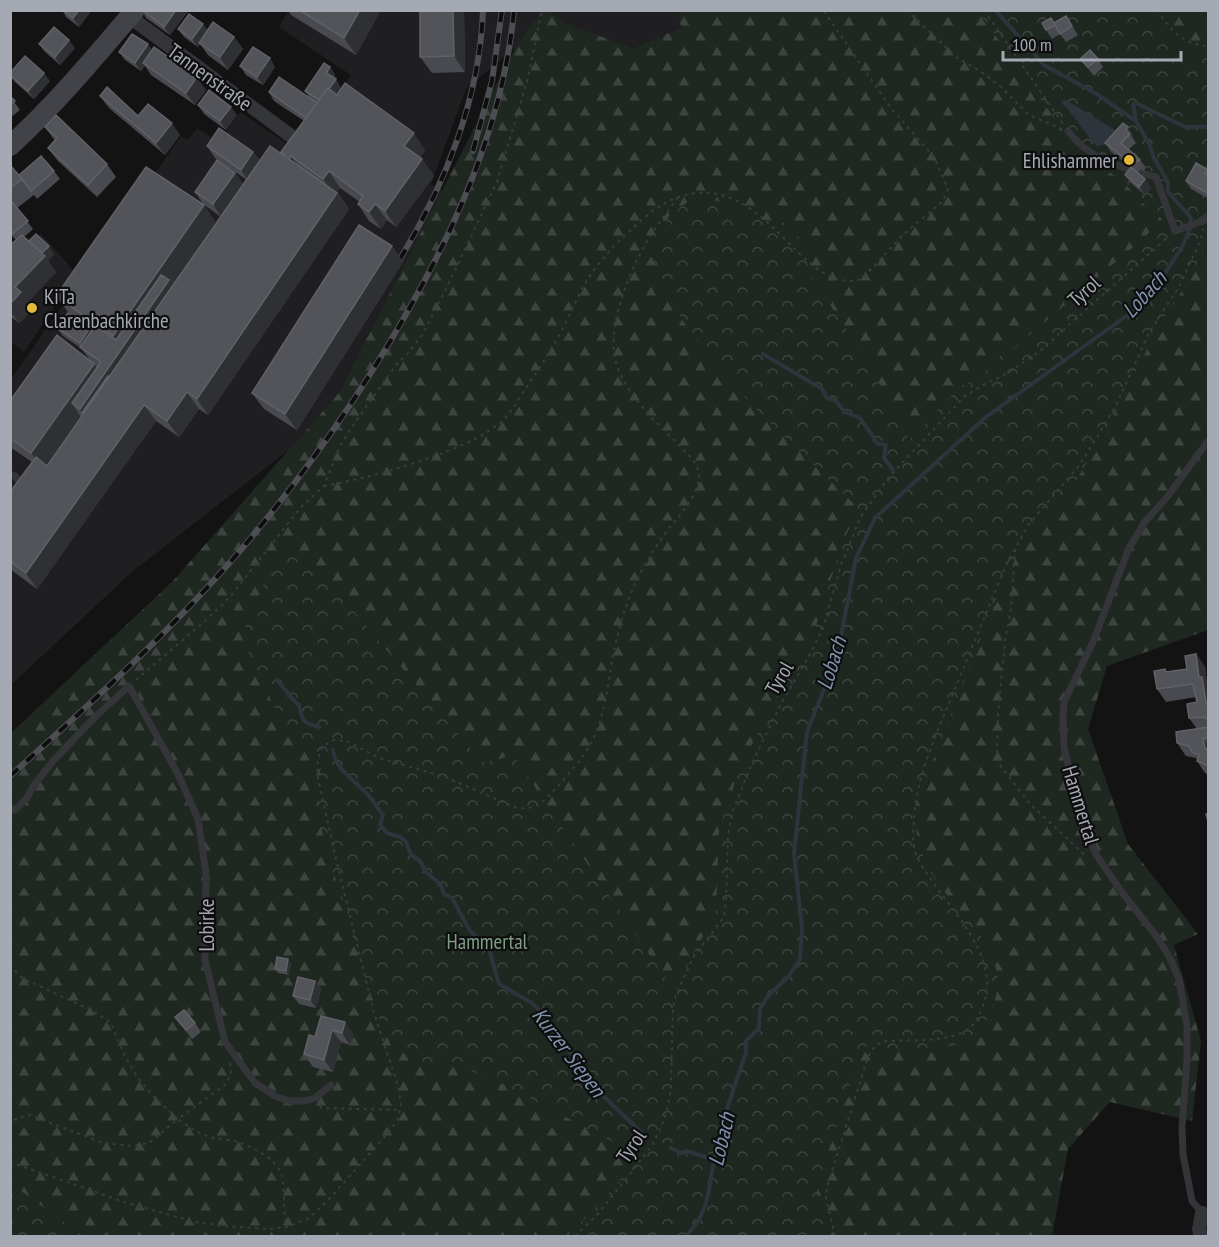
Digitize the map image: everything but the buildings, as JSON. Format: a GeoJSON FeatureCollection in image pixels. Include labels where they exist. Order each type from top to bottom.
{"type":"FeatureCollection","features":[{"type":"Feature","properties":{"kind":"main road"},"geometry":{"type":"LineString","coordinates":[[10,146],[59,99],[132,14]]}},
{"type":"Feature","properties":{"kind":"street","name":"Tannenstraße"},"geometry":{"type":"LineString","coordinates":[[132,14],[291,136]]}},
{"type":"Feature","properties":{"kind":"street"},"geometry":{"type":"LineString","coordinates":[[1201,1236],[1199,1229],[1202,1213]]}},
{"type":"Feature","properties":{"kind":"lane"},"geometry":{"type":"LineString","coordinates":[[1068,131],[1078,144],[1101,159],[1129,171],[1156,177],[1174,231],[1206,220]]}},
{"type":"Feature","properties":{"kind":"lane","name":"Hammertal"},"geometry":{"type":"LineString","coordinates":[[1202,1213],[1192,1201],[1184,1154],[1182,1127],[1187,1026],[1179,980],[1170,958],[1157,937],[1097,856],[1084,827],[1064,748],[1063,717],[1064,702],[1093,642],[1129,548],[1144,523],[1168,496],[1209,441]]}},
{"type":"Feature","properties":{"kind":"lane"},"geometry":{"type":"LineString","coordinates":[[10,474],[23,484],[24,494]]}},
{"type":"Feature","properties":{"kind":"lane"},"geometry":{"type":"LineString","coordinates":[[10,808],[15,810],[20,807],[53,762],[95,717],[129,686]]}},
{"type":"Feature","properties":{"kind":"lane","name":"Lobirke"},"geometry":{"type":"LineString","coordinates":[[129,686],[179,776],[198,819],[206,873],[207,969],[223,1034],[231,1050],[255,1083],[266,1092],[290,1101],[315,1098]]}},
{"type":"Feature","properties":{"kind":"lane"},"geometry":{"type":"LineString","coordinates":[[315,1098],[331,1084]]}},
{"type":"Feature","properties":{"kind":"path"},"geometry":{"type":"LineString","coordinates":[[129,686],[230,597],[302,507],[324,486],[339,448],[351,428],[396,364],[422,335],[497,182],[531,68],[542,10]]}},
{"type":"Feature","properties":{"kind":"path"},"geometry":{"type":"LineString","coordinates":[[324,486],[345,483],[444,452],[486,434],[496,426],[512,409],[547,357],[588,278],[599,262],[653,210],[678,197],[705,192],[735,198],[753,210],[820,270],[841,281],[854,282],[862,279],[904,234],[945,198],[948,189],[934,157],[891,108],[823,10]]}},
{"type":"Feature","properties":{"kind":"path"},"geometry":{"type":"LineString","coordinates":[[907,10],[956,57],[1001,87],[1029,115],[1068,131]]}},
{"type":"Feature","properties":{"kind":"path"},"geometry":{"type":"LineString","coordinates":[[984,10],[1068,131]]}},
{"type":"Feature","properties":{"kind":"path"},"geometry":{"type":"LineString","coordinates":[[1157,10],[1182,39],[1190,44],[1209,46]]}},
{"type":"Feature","properties":{"kind":"path"},"geometry":{"type":"LineString","coordinates":[[10,1162],[171,1216],[223,1226],[270,1229],[287,1227],[309,1218],[331,1197],[397,1121],[400,1110],[399,1089],[374,1013],[335,855],[318,778],[318,757],[327,743],[334,740],[347,741],[389,762],[435,774],[517,808],[529,809],[547,798],[589,747],[600,719],[615,649],[635,585],[647,560],[690,500],[699,478],[696,463],[651,416],[628,387],[616,364],[614,351],[616,319],[627,286],[644,246],[678,197]]}},
{"type":"Feature","properties":{"kind":"path"},"geometry":{"type":"LineString","coordinates":[[835,1236],[826,1198],[827,1188],[868,1057],[873,1048],[878,1043],[886,1041],[957,1035],[970,1029],[984,1002],[986,985],[978,947],[969,931],[932,882],[917,857],[914,845],[916,795],[935,737],[1015,546],[1029,524],[1078,467],[1099,434],[1117,403],[1150,331],[1179,287],[1201,239],[1206,220]]}},
{"type":"Feature","properties":{"kind":"path","name":"Tyrol"},"geometry":{"type":"LineString","coordinates":[[575,1236],[597,1215],[627,1178],[653,1144],[664,1120],[670,1097],[673,1008],[676,994],[694,956],[724,917],[728,835],[732,813],[752,764],[781,704],[823,628],[841,566],[861,516],[889,477],[965,396],[1006,374],[1040,351],[1174,231]]}},
{"type":"Feature","properties":{"kind":"path"},"geometry":{"type":"LineString","coordinates":[[1015,546],[1011,609],[1002,661],[998,715],[996,749],[999,764],[1031,805],[1090,860]]}},
{"type":"Feature","properties":{"kind":"path"},"geometry":{"type":"LineString","coordinates":[[10,965],[22,978],[91,1010],[110,1022],[137,1077],[178,1119],[194,1131],[237,1142],[261,1153],[274,1164],[282,1178],[284,1216],[287,1227]]}},
{"type":"Feature","properties":{"kind":"path"},"geometry":{"type":"LineString","coordinates":[[10,1121],[30,1115],[103,1143],[133,1146],[150,1143],[226,1084],[231,1073],[231,1050]]}},
{"type":"Feature","properties":{"kind":"path"},"geometry":{"type":"LineString","coordinates":[[315,1098],[321,1108],[400,1110]]}},
{"type":"Feature","properties":{"kind":"shaded area"},"geometry":{"type":"Polygon","coordinates":[[[288,11],[541,11],[515,48],[466,89],[431,184],[443,190],[339,393],[291,448],[132,572],[11,685],[11,379],[181,136],[188,140],[197,128],[219,142],[240,112],[296,150],[351,75],[279,27],[288,11]]]}},
{"type":"Feature","properties":{"kind":"shaded area"},"geometry":{"type":"Polygon","coordinates":[[[548,11],[678,11],[681,28],[633,48],[568,25],[548,11]]]}},
{"type":"Feature","properties":{"kind":"shaded area"},"geometry":{"type":"Polygon","coordinates":[[[1066,100],[1115,130],[1116,134],[1108,144],[1097,146],[1091,140],[1062,104],[1062,101],[1066,100]]]}},
{"type":"Feature","properties":{"kind":"shaded area","name":"KiTa Clarenbachkirche"},"geometry":{"type":"Polygon","coordinates":[[[41,234],[77,274],[24,352],[11,342],[11,262],[41,234]]]}},
{"type":"Feature","properties":{"kind":"green space"},"geometry":{"type":"Polygon","coordinates":[[[541,11],[548,11],[569,25],[633,48],[681,28],[678,11],[1208,11],[1208,630],[1107,666],[1088,729],[1128,844],[1198,934],[1174,945],[1201,1041],[1192,1121],[1110,1102],[1068,1149],[1052,1236],[11,1236],[11,733],[173,581],[339,393],[515,48],[541,11]]]}},
{"type":"Feature","properties":{"kind":"green space","name":"Hammertal"},"geometry":{"type":"Polygon","coordinates":[[[978,11],[1148,11],[1166,34],[1180,46],[1188,50],[1208,53],[1208,234],[1201,257],[1188,282],[1160,324],[1105,432],[1076,481],[1022,547],[1002,585],[914,809],[919,842],[932,874],[977,930],[994,961],[997,978],[996,996],[990,1015],[976,1037],[953,1046],[921,1049],[863,1046],[818,1182],[817,1194],[827,1236],[567,1236],[614,1188],[638,1155],[499,1082],[451,1063],[434,1066],[393,1049],[381,1025],[323,837],[317,791],[321,765],[290,738],[241,636],[264,583],[288,550],[309,558],[474,753],[485,763],[513,755],[673,989],[716,913],[719,829],[737,776],[769,709],[812,638],[843,541],[856,515],[856,506],[760,412],[715,363],[675,309],[651,254],[669,216],[689,201],[718,201],[730,205],[744,217],[784,223],[804,242],[814,281],[864,355],[909,440],[961,386],[984,376],[988,363],[1014,348],[1144,238],[1162,219],[1140,201],[1121,179],[1085,158],[978,11]]]}},
{"type":"Feature","properties":{"kind":"green space"},"geometry":{"type":"Polygon","coordinates":[[[10,1183],[83,1236],[11,1236],[10,1183]]]}},
{"type":"Feature","properties":{"kind":"waterway"},"geometry":{"type":"LineString","coordinates":[[995,10],[1044,65],[1095,93],[1136,121],[1168,182],[1168,192],[1191,218],[1191,225]]}},
{"type":"Feature","properties":{"kind":"waterway"},"geometry":{"type":"LineString","coordinates":[[1136,120],[1133,104],[1136,103],[1185,127],[1208,127]]}},
{"type":"Feature","properties":{"kind":"waterway","name":"Lobach"},"geometry":{"type":"LineString","coordinates":[[1199,220],[1208,214]]}},
{"type":"Feature","properties":{"kind":"waterway","name":"Lobach"},"geometry":{"type":"LineString","coordinates":[[686,1236],[700,1218],[707,1200],[717,1146],[746,1053],[746,1041],[759,1028],[760,1009],[768,996],[789,976],[800,959],[802,929],[794,853],[807,732],[837,657],[856,558],[875,518],[986,417],[1136,309],[1166,272],[1182,247],[1191,226]]}},
{"type":"Feature","properties":{"kind":"waterway"},"geometry":{"type":"LineString","coordinates":[[763,354],[822,389],[827,398],[835,400],[845,412],[860,418],[878,444],[886,445],[884,458],[893,470]]}},
{"type":"Feature","properties":{"kind":"waterway","name":"Kurzer Siepen"},"geometry":{"type":"LineString","coordinates":[[277,680],[299,705],[304,720],[319,727]]}},
{"type":"Feature","properties":{"kind":"waterway","name":"Kurzer Siepen"},"geometry":{"type":"LineString","coordinates":[[333,750],[338,764],[370,797],[383,815],[380,825],[387,833],[400,837],[406,842],[411,855],[420,861],[426,872],[441,885],[444,894],[452,898],[470,931],[488,946],[499,984],[532,1003],[540,1011],[546,1024],[574,1057],[595,1092],[601,1094],[642,1133]]}},
{"type":"Feature","properties":{"kind":"waterway","name":"Kurzer Siepen"},"geometry":{"type":"LineString","coordinates":[[671,1148],[681,1153],[687,1151],[714,1160]]}},
{"type":"Feature","properties":{"kind":"railway"},"geometry":{"type":"LineString","coordinates":[[400,259],[432,201],[457,140],[475,76],[483,10]]}},
{"type":"Feature","properties":{"kind":"railway"},"geometry":{"type":"LineString","coordinates":[[473,151],[492,81],[502,10]]}},
{"type":"Feature","properties":{"kind":"railway"},"geometry":{"type":"LineString","coordinates":[[10,776],[128,668],[212,582],[289,490],[359,392],[420,289],[468,189],[493,119],[509,47],[514,10]]}},
{"type":"Feature","properties":{"kind":"place","name":"Ehlishammer"},"geometry":{"type":"Point","coordinates":[1129,160]}},
{"type":"Feature","properties":{"kind":"place","name":"KiTa Clarenbachkirche"},"geometry":{"type":"Point","coordinates":[32,308]}}]}
